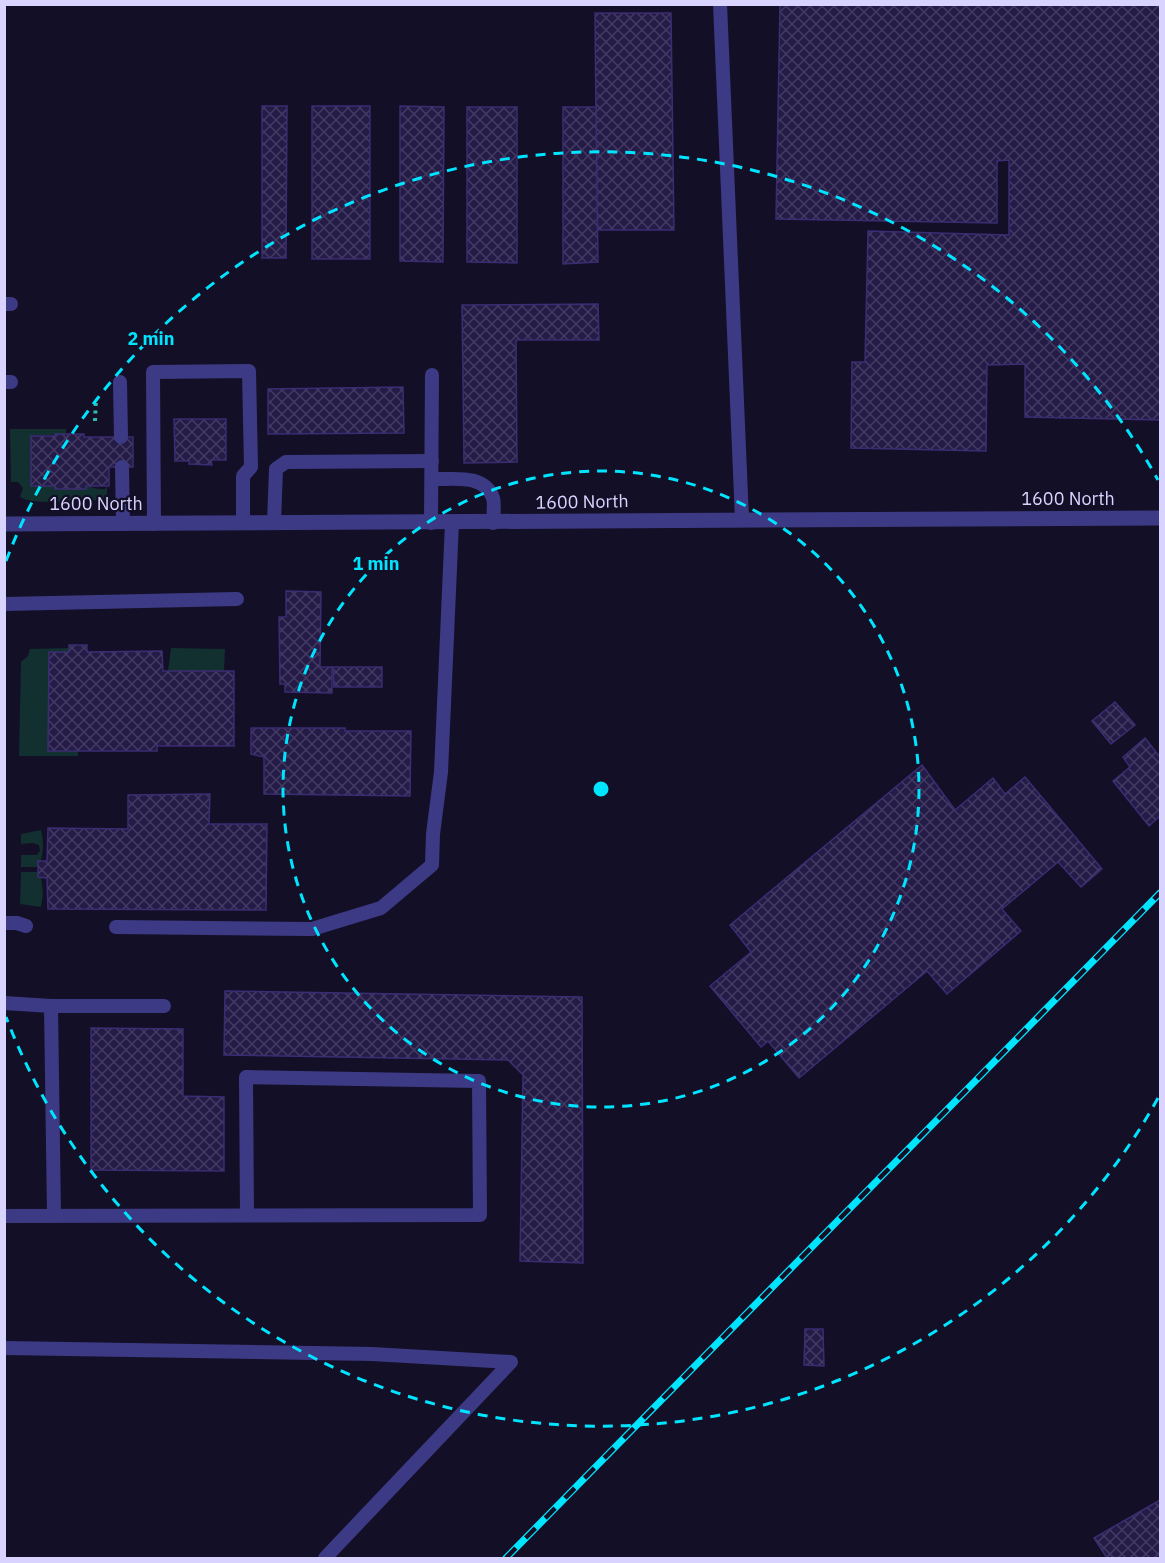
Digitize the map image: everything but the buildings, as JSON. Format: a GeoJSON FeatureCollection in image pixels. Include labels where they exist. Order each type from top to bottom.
{"type":"FeatureCollection","features":[{"type":"Feature","properties":{"kind":"street","name":"1600 North"},"geometry":{"type":"LineString","coordinates":[[4,524],[1161,518]]}},
{"type":"Feature","properties":{"kind":"lane"},"geometry":{"type":"LineString","coordinates":[[720,4],[741,519]]}},
{"type":"Feature","properties":{"kind":"lane"},"geometry":{"type":"LineString","coordinates":[[154,524],[153,372],[249,371],[251,467],[243,476],[243,523]]}},
{"type":"Feature","properties":{"kind":"lane"},"geometry":{"type":"LineString","coordinates":[[431,523],[432,375]]}},
{"type":"Feature","properties":{"kind":"lane"},"geometry":{"type":"LineString","coordinates":[[120,382],[121,437]]}},
{"type":"Feature","properties":{"kind":"lane"},"geometry":{"type":"LineString","coordinates":[[274,522],[276,469],[286,462],[432,461]]}},
{"type":"Feature","properties":{"kind":"lane"},"geometry":{"type":"LineString","coordinates":[[122,466],[123,524]]}},
{"type":"Feature","properties":{"kind":"lane"},"geometry":{"type":"LineString","coordinates":[[432,479],[475,480],[485,486],[493,499],[493,523]]}},
{"type":"Feature","properties":{"kind":"lane"},"geometry":{"type":"LineString","coordinates":[[116,927],[312,929],[381,908],[432,865],[433,834],[441,772],[452,523]]}},
{"type":"Feature","properties":{"kind":"lane"},"geometry":{"type":"LineString","coordinates":[[4,604],[237,599]]}},
{"type":"Feature","properties":{"kind":"lane"},"geometry":{"type":"LineString","coordinates":[[4,923],[26,926]]}},
{"type":"Feature","properties":{"kind":"lane"},"geometry":{"type":"LineString","coordinates":[[4,1004],[164,1006]]}},
{"type":"Feature","properties":{"kind":"lane"},"geometry":{"type":"LineString","coordinates":[[51,1006],[54,1215]]}},
{"type":"Feature","properties":{"kind":"lane"},"geometry":{"type":"LineString","coordinates":[[4,1216],[480,1215],[479,1081],[246,1077],[247,1215]]}},
{"type":"Feature","properties":{"kind":"lane"},"geometry":{"type":"LineString","coordinates":[[4,1348],[372,1354],[511,1362],[325,1558]]}},
{"type":"Feature","properties":{"kind":"path"},"geometry":{"type":"LineString","coordinates":[[95,422],[96,399]]}},
{"type":"Feature","properties":{"kind":"green space"},"geometry":{"type":"Polygon","coordinates":[[[10,429],[66,429],[66,434],[31,436],[31,486],[86,489],[86,486],[105,489],[107,486],[107,500],[48,502],[26,500],[20,497],[23,488],[18,482],[11,482],[10,429]]]}},
{"type":"Feature","properties":{"kind":"green space"},"geometry":{"type":"Polygon","coordinates":[[[69,648],[69,652],[49,652],[48,750],[78,750],[78,756],[19,756],[21,662],[28,656],[30,649],[69,648]]]}},
{"type":"Feature","properties":{"kind":"green space"},"geometry":{"type":"Polygon","coordinates":[[[171,648],[225,649],[224,671],[168,671],[171,648]]]}},
{"type":"Feature","properties":{"kind":"green space"},"geometry":{"type":"Polygon","coordinates":[[[41,830],[43,849],[38,867],[21,867],[21,855],[37,855],[40,851],[39,845],[21,844],[21,834],[41,830]]]}},
{"type":"Feature","properties":{"kind":"green space"},"geometry":{"type":"Polygon","coordinates":[[[21,872],[38,872],[38,877],[41,877],[43,893],[41,907],[20,904],[21,872]]]}},
{"type":"Feature","properties":{"kind":"railway"},"geometry":{"type":"LineString","coordinates":[[506,1558],[1160,893]]}}]}
